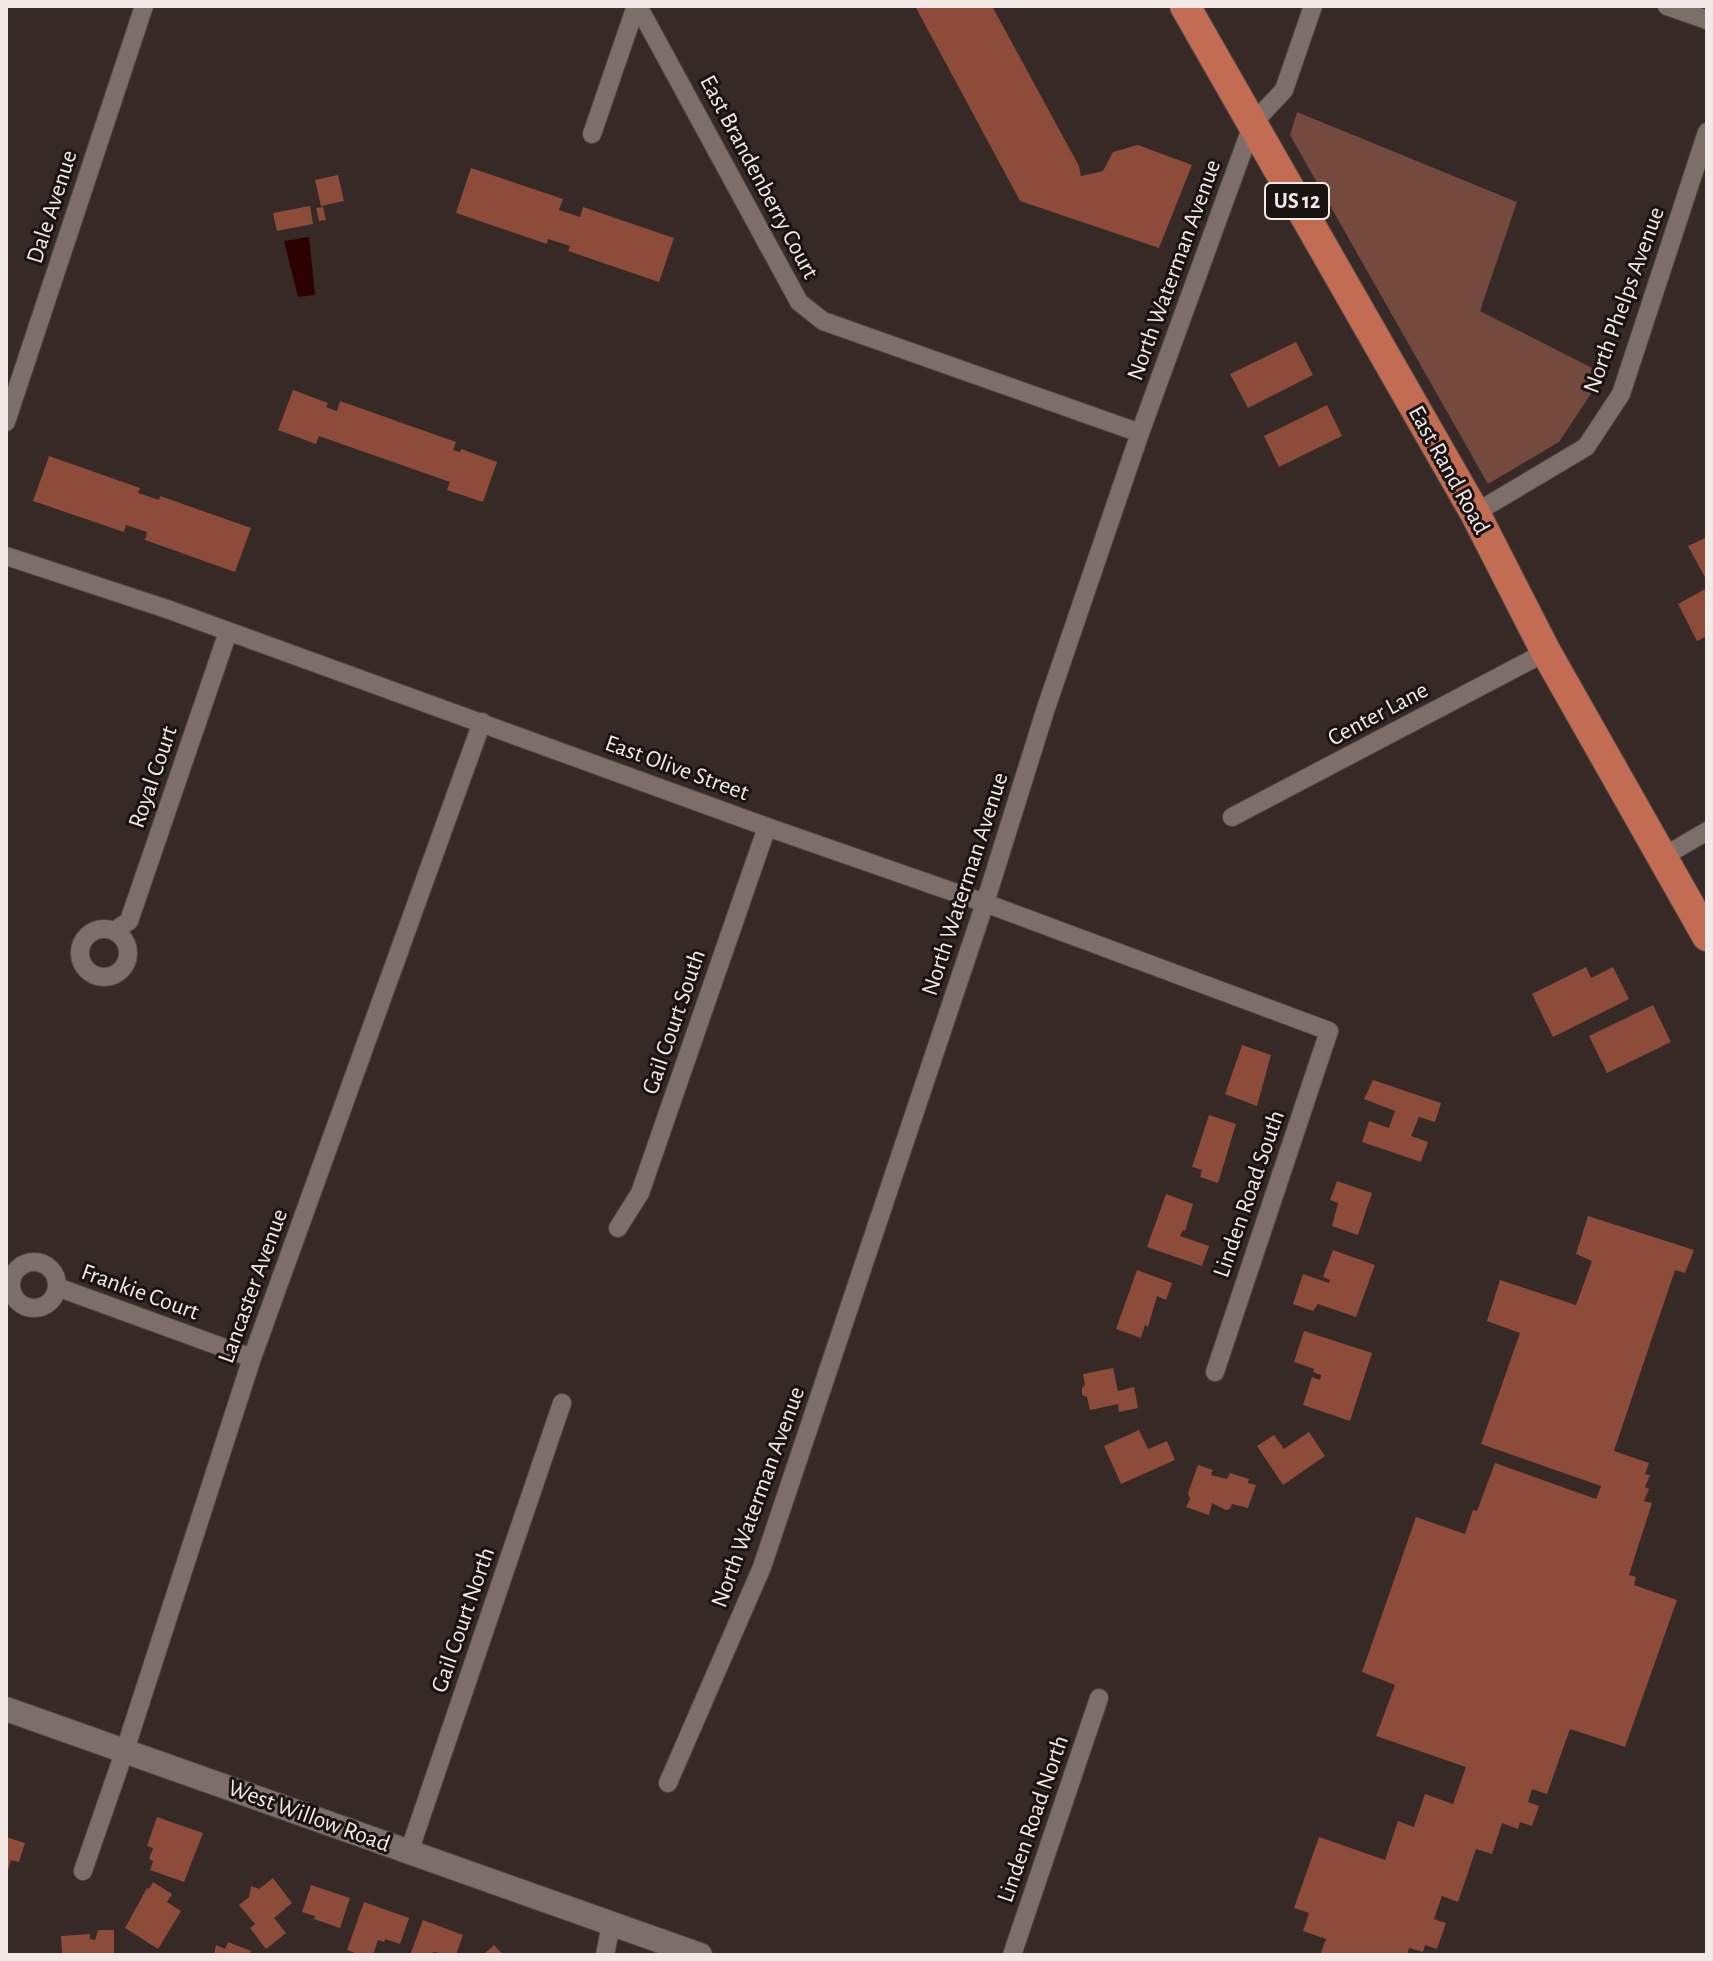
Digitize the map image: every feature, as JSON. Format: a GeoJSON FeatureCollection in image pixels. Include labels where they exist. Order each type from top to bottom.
{"type":"FeatureCollection","features":[{"type":"Feature","properties":{"kind":"main road","name":"East Rand Road"},"geometry":{"type":"LineString","coordinates":[[1185,6],[1475,513],[1546,652],[1707,936]]}},
{"type":"Feature","properties":{"kind":"street","name":"Dale Avenue"},"geometry":{"type":"LineString","coordinates":[[6,422],[143,6]]}},
{"type":"Feature","properties":{"kind":"street","name":"East Brandenberry Court"},"geometry":{"type":"LineString","coordinates":[[592,134],[637,6]]}},
{"type":"Feature","properties":{"kind":"street","name":"East Brandenberry Court"},"geometry":{"type":"LineString","coordinates":[[637,6],[799,302],[823,321],[1140,433]]}},
{"type":"Feature","properties":{"kind":"street","name":"North Waterman Avenue"},"geometry":{"type":"LineString","coordinates":[[668,1783],[762,1567],[1140,433],[1253,123],[1284,90],[1313,6]]}},
{"type":"Feature","properties":{"kind":"street"},"geometry":{"type":"LineString","coordinates":[[1667,6],[1707,20]]}},
{"type":"Feature","properties":{"kind":"street","name":"North Phelps Avenue"},"geometry":{"type":"LineString","coordinates":[[1475,513],[1586,447],[1621,394],[1707,132]]}},
{"type":"Feature","properties":{"kind":"street","name":"East Olive Street"},"geometry":{"type":"LineString","coordinates":[[6,556],[482,722],[1329,1031]]}},
{"type":"Feature","properties":{"kind":"street","name":"Royal Court"},"geometry":{"type":"LineString","coordinates":[[114,931],[129,921],[228,632]]}},
{"type":"Feature","properties":{"kind":"street","name":"Center Lane"},"geometry":{"type":"LineString","coordinates":[[1232,817],[1546,652]]}},
{"type":"Feature","properties":{"kind":"street","name":"Lancaster Avenue"},"geometry":{"type":"LineString","coordinates":[[83,1871],[252,1358],[482,722]]}},
{"type":"Feature","properties":{"kind":"street","name":"Gail Court South"},"geometry":{"type":"LineString","coordinates":[[618,1228],[640,1193],[767,827]]}},
{"type":"Feature","properties":{"kind":"street"},"geometry":{"type":"LineString","coordinates":[[1663,857],[1707,831]]}},
{"type":"Feature","properties":{"kind":"street","name":"Linden Road South"},"geometry":{"type":"LineString","coordinates":[[1215,1372],[1329,1031]]}},
{"type":"Feature","properties":{"kind":"street","name":"Frankie Court"},"geometry":{"type":"LineString","coordinates":[[57,1287],[252,1358]]}},
{"type":"Feature","properties":{"kind":"street","name":"Gail Court North"},"geometry":{"type":"LineString","coordinates":[[409,1852],[562,1403]]}},
{"type":"Feature","properties":{"kind":"street","name":"Linden Road North"},"geometry":{"type":"LineString","coordinates":[[1012,1955],[1099,1698]]}},
{"type":"Feature","properties":{"kind":"street","name":"West Willow Road"},"geometry":{"type":"LineString","coordinates":[[6,1709],[700,1955]]}},
{"type":"Feature","properties":{"kind":"street"},"geometry":{"type":"LineString","coordinates":[[605,1955],[611,1924]]}},
{"type":"Feature","properties":{"kind":"shaded area"},"geometry":{"type":"Polygon","coordinates":[[[1297,112],[1517,202],[1480,311],[1604,374],[1559,442],[1488,484],[1290,135],[1297,112]]]}},
{"type":"Feature","properties":{"kind":"shaded area"},"geometry":{"type":"Polygon","coordinates":[[[309,237],[315,295],[298,297],[284,241],[309,237]]]}},
{"type":"Feature","properties":{"kind":"building"},"geometry":{"type":"Polygon","coordinates":[[[915,6],[992,6],[1079,166],[1081,176],[1103,171],[1113,152],[1138,145],[1192,165],[1159,248],[1020,201],[915,6]]]}},
{"type":"Feature","properties":{"kind":"building"},"geometry":{"type":"Polygon","coordinates":[[[471,168],[563,199],[559,210],[580,217],[583,207],[674,238],[659,282],[568,251],[570,246],[548,239],[547,244],[456,213],[471,168]]]}},
{"type":"Feature","properties":{"kind":"building"},"geometry":{"type":"Polygon","coordinates":[[[338,175],[344,201],[321,206],[315,180],[338,175]]]}},
{"type":"Feature","properties":{"kind":"building"},"geometry":{"type":"Polygon","coordinates":[[[310,206],[313,224],[277,231],[273,213],[310,206]]]}},
{"type":"Feature","properties":{"kind":"building"},"geometry":{"type":"Polygon","coordinates":[[[323,207],[326,220],[319,221],[316,208],[323,207]]]}},
{"type":"Feature","properties":{"kind":"building"},"geometry":{"type":"Polygon","coordinates":[[[1296,342],[1313,375],[1248,408],[1230,374],[1296,342]]]}},
{"type":"Feature","properties":{"kind":"building"},"geometry":{"type":"Polygon","coordinates":[[[293,390],[328,403],[326,407],[337,411],[340,401],[456,442],[453,450],[460,452],[461,449],[497,462],[483,502],[447,490],[450,482],[319,436],[316,444],[278,430],[293,390]]]}},
{"type":"Feature","properties":{"kind":"building"},"geometry":{"type":"Polygon","coordinates":[[[1327,405],[1342,436],[1279,467],[1264,436],[1327,405]]]}},
{"type":"Feature","properties":{"kind":"building"},"geometry":{"type":"Polygon","coordinates":[[[49,456],[140,488],[138,493],[159,500],[160,496],[251,528],[235,572],[145,540],[147,532],[126,525],[124,532],[33,501],[49,456]]]}},
{"type":"Feature","properties":{"kind":"building"},"geometry":{"type":"Polygon","coordinates":[[[1707,537],[1707,581],[1688,546],[1707,537]]]}},
{"type":"Feature","properties":{"kind":"building"},"geometry":{"type":"Polygon","coordinates":[[[1707,588],[1707,636],[1697,641],[1678,604],[1707,588]]]}},
{"type":"Feature","properties":{"kind":"building"},"geometry":{"type":"Polygon","coordinates":[[[1586,967],[1591,978],[1613,967],[1629,999],[1553,1037],[1532,994],[1586,967]]]}},
{"type":"Feature","properties":{"kind":"building"},"geometry":{"type":"Polygon","coordinates":[[[1653,1005],[1671,1042],[1607,1073],[1589,1036],[1653,1005]]]}},
{"type":"Feature","properties":{"kind":"building"},"geometry":{"type":"Polygon","coordinates":[[[1242,1045],[1271,1055],[1257,1106],[1225,1094],[1242,1045]]]}},
{"type":"Feature","properties":{"kind":"building"},"geometry":{"type":"Polygon","coordinates":[[[1373,1080],[1441,1103],[1435,1122],[1419,1117],[1411,1136],[1428,1142],[1421,1162],[1362,1142],[1369,1121],[1389,1128],[1395,1111],[1364,1099],[1373,1080]]]}},
{"type":"Feature","properties":{"kind":"building"},"geometry":{"type":"Polygon","coordinates":[[[1209,1115],[1236,1124],[1218,1183],[1200,1177],[1202,1170],[1192,1167],[1209,1115]]]}},
{"type":"Feature","properties":{"kind":"building"},"geometry":{"type":"Polygon","coordinates":[[[1337,1181],[1372,1193],[1358,1235],[1332,1226],[1338,1203],[1330,1200],[1337,1181]]]}},
{"type":"Feature","properties":{"kind":"building"},"geometry":{"type":"Polygon","coordinates":[[[1166,1194],[1193,1204],[1185,1231],[1180,1236],[1209,1246],[1202,1266],[1147,1247],[1166,1194]]]}},
{"type":"Feature","properties":{"kind":"building"},"geometry":{"type":"Polygon","coordinates":[[[1588,1216],[1694,1250],[1685,1273],[1675,1270],[1614,1451],[1649,1463],[1645,1474],[1650,1475],[1645,1487],[1649,1489],[1644,1501],[1652,1503],[1629,1575],[1636,1577],[1634,1585],[1677,1600],[1625,1747],[1570,1729],[1547,1794],[1532,1789],[1528,1802],[1539,1806],[1532,1826],[1520,1822],[1518,1829],[1502,1823],[1492,1854],[1476,1849],[1458,1902],[1442,1896],[1434,1919],[1446,1923],[1437,1949],[1425,1945],[1423,1952],[1409,1948],[1407,1955],[1320,1955],[1326,1939],[1303,1931],[1309,1913],[1294,1908],[1319,1837],[1385,1860],[1398,1821],[1414,1827],[1425,1794],[1453,1804],[1466,1767],[1376,1736],[1395,1685],[1362,1672],[1416,1517],[1465,1534],[1495,1463],[1596,1499],[1601,1486],[1481,1444],[1520,1333],[1487,1321],[1500,1280],[1576,1305],[1592,1261],[1576,1254],[1588,1216]]]}},
{"type":"Feature","properties":{"kind":"building"},"geometry":{"type":"Polygon","coordinates":[[[1333,1250],[1375,1265],[1356,1317],[1318,1304],[1313,1311],[1293,1304],[1303,1274],[1329,1283],[1330,1280],[1323,1277],[1333,1250]]]}},
{"type":"Feature","properties":{"kind":"building"},"geometry":{"type":"Polygon","coordinates":[[[1137,1270],[1172,1283],[1166,1300],[1157,1296],[1148,1327],[1145,1325],[1141,1338],[1116,1329],[1137,1270]]]}},
{"type":"Feature","properties":{"kind":"building"},"geometry":{"type":"Polygon","coordinates":[[[1304,1331],[1372,1353],[1350,1421],[1303,1405],[1312,1377],[1320,1380],[1321,1375],[1294,1362],[1304,1331]]]}},
{"type":"Feature","properties":{"kind":"building"},"geometry":{"type":"Polygon","coordinates":[[[1113,1368],[1118,1391],[1134,1387],[1138,1408],[1119,1412],[1118,1404],[1090,1410],[1087,1397],[1082,1395],[1085,1385],[1083,1374],[1113,1368]]]}},
{"type":"Feature","properties":{"kind":"building"},"geometry":{"type":"Polygon","coordinates":[[[1139,1430],[1148,1449],[1167,1441],[1175,1460],[1121,1484],[1104,1446],[1139,1430]]]}},
{"type":"Feature","properties":{"kind":"building"},"geometry":{"type":"Polygon","coordinates":[[[1309,1432],[1325,1456],[1283,1485],[1257,1446],[1274,1435],[1284,1449],[1309,1432]]]}},
{"type":"Feature","properties":{"kind":"building"},"geometry":{"type":"Polygon","coordinates":[[[1198,1465],[1213,1470],[1211,1475],[1227,1479],[1230,1473],[1249,1479],[1248,1483],[1256,1485],[1248,1508],[1232,1504],[1226,1510],[1212,1503],[1209,1515],[1186,1507],[1198,1465]]]}},
{"type":"Feature","properties":{"kind":"building"},"geometry":{"type":"Polygon","coordinates":[[[157,1817],[203,1833],[184,1882],[150,1870],[153,1861],[149,1859],[153,1848],[147,1846],[157,1817]]]}},
{"type":"Feature","properties":{"kind":"building"},"geometry":{"type":"Polygon","coordinates":[[[6,1837],[25,1843],[19,1862],[11,1860],[7,1874],[6,1837]]]}},
{"type":"Feature","properties":{"kind":"building"},"geometry":{"type":"Polygon","coordinates":[[[273,1878],[292,1903],[274,1918],[286,1933],[266,1949],[250,1928],[255,1924],[239,1905],[249,1897],[251,1886],[259,1889],[273,1878]]]}},
{"type":"Feature","properties":{"kind":"building"},"geometry":{"type":"Polygon","coordinates":[[[153,1882],[172,1894],[167,1902],[181,1911],[158,1949],[125,1928],[153,1882]]]}},
{"type":"Feature","properties":{"kind":"building"},"geometry":{"type":"Polygon","coordinates":[[[311,1885],[350,1898],[340,1928],[302,1912],[311,1885]]]}},
{"type":"Feature","properties":{"kind":"building"},"geometry":{"type":"Polygon","coordinates":[[[364,1902],[409,1918],[400,1944],[378,1940],[373,1955],[360,1955],[347,1950],[364,1902]]]}},
{"type":"Feature","properties":{"kind":"building"},"geometry":{"type":"Polygon","coordinates":[[[423,1920],[463,1935],[456,1955],[433,1952],[432,1955],[410,1955],[423,1920]]]}},
{"type":"Feature","properties":{"kind":"building"},"geometry":{"type":"Polygon","coordinates":[[[98,1930],[114,1930],[114,1955],[62,1953],[61,1936],[90,1934],[90,1939],[95,1940],[98,1930]]]}},
{"type":"Feature","properties":{"kind":"building"},"geometry":{"type":"Polygon","coordinates":[[[228,1942],[251,1951],[249,1955],[214,1955],[216,1945],[225,1949],[228,1942]]]}},
{"type":"Feature","properties":{"kind":"building"},"geometry":{"type":"Polygon","coordinates":[[[494,1945],[503,1955],[483,1955],[494,1945]]]}}]}
